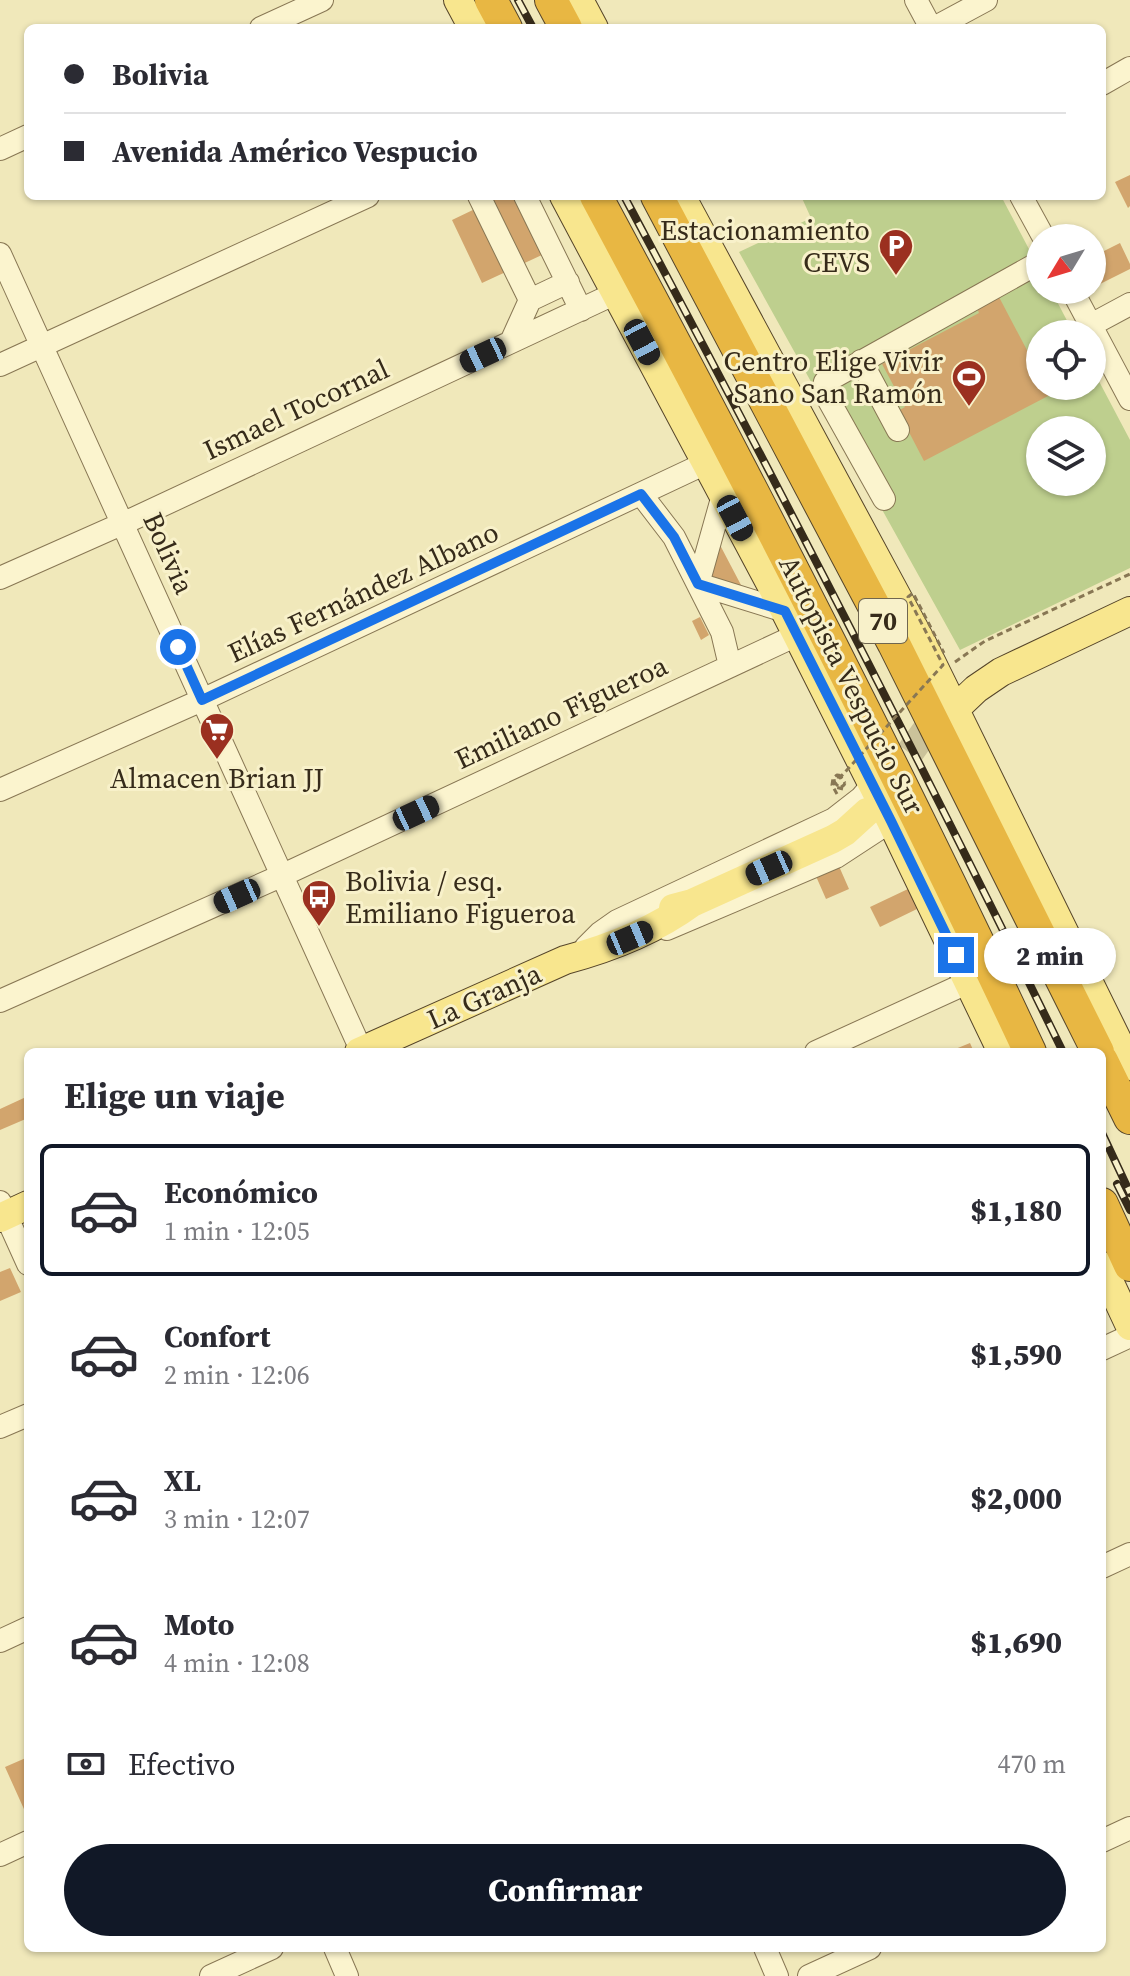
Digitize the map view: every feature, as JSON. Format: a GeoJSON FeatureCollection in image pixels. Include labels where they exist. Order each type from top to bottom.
{"type":"FeatureCollection","features":[{"type":"Feature","properties":{"kind":"highway"},"geometry":{"type":"LineString","coordinates":[[491,0],[504,24]]}},
{"type":"Feature","properties":{"kind":"highway"},"geometry":{"type":"LineString","coordinates":[[551,0],[564,24]]}},
{"type":"Feature","properties":{"kind":"highway","name":"Autopista Vespucio Sur"},"geometry":{"type":"LineString","coordinates":[[598,200],[838,656],[1028,1048]]}},
{"type":"Feature","properties":{"kind":"highway","name":"Autopista Vespucio Sur"},"geometry":{"type":"LineString","coordinates":[[659,200],[894,644],[1096,1048]]}},
{"type":"Feature","properties":{"kind":"highway"},"geometry":{"type":"LineString","coordinates":[[1106,1069],[1130,1118]]}},
{"type":"Feature","properties":{"kind":"highway"},"geometry":{"type":"LineString","coordinates":[[1106,1213],[1130,1265]]}},
{"type":"Feature","properties":{"kind":"main road"},"geometry":{"type":"LineString","coordinates":[[458,0],[471,24]]}},
{"type":"Feature","properties":{"kind":"main road"},"geometry":{"type":"LineString","coordinates":[[579,0],[592,24]]}},
{"type":"Feature","properties":{"kind":"main road"},"geometry":{"type":"LineString","coordinates":[[566,200],[791,623],[877,806],[1000,1048]]}},
{"type":"Feature","properties":{"kind":"main road"},"geometry":{"type":"LineString","coordinates":[[683,200],[922,643],[957,686],[1130,1066]]}},
{"type":"Feature","properties":{"kind":"main road"},"geometry":{"type":"LineString","coordinates":[[957,686],[1000,657],[1130,597]]}},
{"type":"Feature","properties":{"kind":"main road"},"geometry":{"type":"LineString","coordinates":[[957,686],[976,689],[1001,672],[1130,611]]}},
{"type":"Feature","properties":{"kind":"main road","name":"La Granja"},"geometry":{"type":"LineString","coordinates":[[370,1048],[588,951],[602,937],[692,903],[833,839],[877,806]]}},
{"type":"Feature","properties":{"kind":"main road"},"geometry":{"type":"LineString","coordinates":[[1106,1275],[1130,1326]]}},
{"type":"Feature","properties":{"kind":"street"},"geometry":{"type":"LineString","coordinates":[[270,24],[322,0]]}},
{"type":"Feature","properties":{"kind":"street"},"geometry":{"type":"LineString","coordinates":[[916,0],[930,24]]}},
{"type":"Feature","properties":{"kind":"street"},"geometry":{"type":"LineString","coordinates":[[940,24],[986,0]]}},
{"type":"Feature","properties":{"kind":"street"},"geometry":{"type":"LineString","coordinates":[[1106,82],[1130,68]]}},
{"type":"Feature","properties":{"kind":"street"},"geometry":{"type":"LineString","coordinates":[[0,149],[24,138]]}},
{"type":"Feature","properties":{"kind":"street"},"geometry":{"type":"LineString","coordinates":[[0,365],[359,200]]}},
{"type":"Feature","properties":{"kind":"street"},"geometry":{"type":"LineString","coordinates":[[481,200],[530,300]]}},
{"type":"Feature","properties":{"kind":"street"},"geometry":{"type":"LineString","coordinates":[[527,200],[581,310]]}},
{"type":"Feature","properties":{"kind":"street"},"geometry":{"type":"LineString","coordinates":[[1023,200],[1036,224]]}},
{"type":"Feature","properties":{"kind":"street","name":"Bolivia"},"geometry":{"type":"LineString","coordinates":[[0,254],[359,1048]]}},
{"type":"Feature","properties":{"kind":"street"},"geometry":{"type":"LineString","coordinates":[[884,499],[823,387],[826,380],[1026,270]]}},
{"type":"Feature","properties":{"kind":"street"},"geometry":{"type":"LineString","coordinates":[[511,342],[530,300],[568,282]]}},
{"type":"Feature","properties":{"kind":"street","name":"Ismael Tocornal"},"geometry":{"type":"LineString","coordinates":[[0,578],[616,293]]}},
{"type":"Feature","properties":{"kind":"street"},"geometry":{"type":"LineString","coordinates":[[1100,320],[1130,304]]}},
{"type":"Feature","properties":{"kind":"street"},"geometry":{"type":"LineString","coordinates":[[1106,353],[1130,399]]}},
{"type":"Feature","properties":{"kind":"street"},"geometry":{"type":"LineString","coordinates":[[861,361],[898,430]]}},
{"type":"Feature","properties":{"kind":"street","name":"Elías Fernández Albano"},"geometry":{"type":"LineString","coordinates":[[0,790],[202,700],[706,463]]}},
{"type":"Feature","properties":{"kind":"street"},"geometry":{"type":"LineString","coordinates":[[641,494],[674,537],[722,632],[730,666]]}},
{"type":"Feature","properties":{"kind":"street"},"geometry":{"type":"LineString","coordinates":[[698,584],[723,495]]}},
{"type":"Feature","properties":{"kind":"street"},"geometry":{"type":"LineString","coordinates":[[698,584],[791,623]]}},
{"type":"Feature","properties":{"kind":"street","name":"Emiliano Figueroa"},"geometry":{"type":"LineString","coordinates":[[0,1001],[283,875],[730,666],[791,623]]}},
{"type":"Feature","properties":{"kind":"street","name":"La Granja"},"geometry":{"type":"LineString","coordinates":[[588,951],[600,933],[617,921],[819,827],[848,809],[877,806]]}},
{"type":"Feature","properties":{"kind":"street","name":"La Granja"},"geometry":{"type":"LineString","coordinates":[[588,951],[648,936],[683,923],[836,857],[877,806]]}},
{"type":"Feature","properties":{"kind":"street"},"geometry":{"type":"LineString","coordinates":[[825,1048],[969,982]]}},
{"type":"Feature","properties":{"kind":"street"},"geometry":{"type":"LineString","coordinates":[[9,1210],[24,1253]]}},
{"type":"Feature","properties":{"kind":"street"},"geometry":{"type":"LineString","coordinates":[[1106,1347],[1130,1336]]}},
{"type":"Feature","properties":{"kind":"street"},"geometry":{"type":"LineString","coordinates":[[0,1427],[24,1417]]}},
{"type":"Feature","properties":{"kind":"street"},"geometry":{"type":"LineString","coordinates":[[1106,1565],[1130,1554]]}},
{"type":"Feature","properties":{"kind":"street"},"geometry":{"type":"LineString","coordinates":[[0,1641],[24,1630]]}},
{"type":"Feature","properties":{"kind":"street"},"geometry":{"type":"LineString","coordinates":[[1106,1839],[1130,1828]]}},
{"type":"Feature","properties":{"kind":"street"},"geometry":{"type":"LineString","coordinates":[[0,1855],[24,1844]]}},
{"type":"Feature","properties":{"kind":"street"},"geometry":{"type":"LineString","coordinates":[[211,1976],[263,1952]]}},
{"type":"Feature","properties":{"kind":"street"},"geometry":{"type":"LineString","coordinates":[[337,1952],[347,1976]]}},
{"type":"Feature","properties":{"kind":"street"},"geometry":{"type":"LineString","coordinates":[[767,1952],[777,1976]]}},
{"type":"Feature","properties":{"kind":"street"},"geometry":{"type":"LineString","coordinates":[[809,1976],[861,1952]]}},
{"type":"Feature","properties":{"kind":"path"},"geometry":{"type":"LineString","coordinates":[[957,686],[985,641],[1130,574]]}},
{"type":"Feature","properties":{"kind":"path"},"geometry":{"type":"LineString","coordinates":[[832,781],[837,775],[842,776],[844,777],[846,780],[845,787],[837,789],[834,779],[841,777],[843,779],[844,781],[844,785],[838,787],[836,780],[841,778],[852,766],[872,744],[892,721],[943,665],[908,597],[913,593],[944,653]]}},
{"type":"Feature","properties":{"kind":"green space","name":"Centro Elige Vivir Sano San Ramón"},"geometry":{"type":"Polygon","coordinates":[[[803,200],[1003,200],[1026,243],[1026,304],[1058,304],[1067,320],[1026,320],[1026,400],[1106,400],[1106,395],[1130,440],[1130,568],[960,650],[739,252],[811,218],[803,200]]]}},
{"type":"Feature","properties":{"kind":"building"},"geometry":{"type":"Polygon","coordinates":[[[1130,175],[1130,206],[1128,208],[1115,182],[1130,175]]]}},
{"type":"Feature","properties":{"kind":"building"},"geometry":{"type":"Polygon","coordinates":[[[494,200],[515,200],[520,212],[523,210],[544,254],[482,283],[452,220],[494,200]]]}},
{"type":"Feature","properties":{"kind":"building"},"geometry":{"type":"Polygon","coordinates":[[[1120,243],[1130,269],[1106,281],[1106,250],[1120,243]]]}},
{"type":"Feature","properties":{"kind":"building"},"geometry":{"type":"Polygon","coordinates":[[[999,297],[1026,348],[1026,400],[1040,400],[924,461],[898,411],[905,407],[882,364],[979,313],[977,308],[999,297]]]}},
{"type":"Feature","properties":{"kind":"building"},"geometry":{"type":"Polygon","coordinates":[[[720,545],[741,585],[701,606],[720,545]]]}},
{"type":"Feature","properties":{"kind":"building"},"geometry":{"type":"Polygon","coordinates":[[[700,617],[709,635],[701,640],[692,621],[700,617]]]}},
{"type":"Feature","properties":{"kind":"building"},"geometry":{"type":"Polygon","coordinates":[[[838,864],[849,889],[826,899],[815,874],[838,864]]]}},
{"type":"Feature","properties":{"kind":"building"},"geometry":{"type":"Polygon","coordinates":[[[908,889],[917,909],[880,927],[870,907],[908,889]]]}},
{"type":"Feature","properties":{"kind":"building"},"geometry":{"type":"Polygon","coordinates":[[[24,1098],[24,1120],[0,1130],[0,1109],[24,1098]]]}},
{"type":"Feature","properties":{"kind":"building"},"geometry":{"type":"Polygon","coordinates":[[[10,1268],[21,1292],[0,1301],[0,1272],[10,1268]]]}},
{"type":"Feature","properties":{"kind":"building"},"geometry":{"type":"Polygon","coordinates":[[[24,1759],[24,1809],[5,1767],[24,1759]]]}},
{"type":"Feature","properties":{"kind":"tunnel"},"geometry":{"type":"LineString","coordinates":[[885,787],[945,704]]}},
{"type":"Feature","properties":{"kind":"railway"},"geometry":{"type":"LineString","coordinates":[[518,0],[531,24]]}},
{"type":"Feature","properties":{"kind":"railway"},"geometry":{"type":"LineString","coordinates":[[626,200],[847,622],[1061,1048]]}},
{"type":"Feature","properties":{"kind":"railway"},"geometry":{"type":"LineString","coordinates":[[1106,1142],[1130,1193]]}},
{"type":"Feature","properties":{"kind":"railway"},"geometry":{"type":"LineString","coordinates":[[1117,1184],[1130,1210]]}},
{"type":"Feature","properties":{"kind":"place","name":"Estacionamiento CEVS"},"geometry":{"type":"Point","coordinates":[896,277]}},
{"type":"Feature","properties":{"kind":"place","name":"Centro Elige Vivir Sano San Ramón"},"geometry":{"type":"Point","coordinates":[969,408]}},
{"type":"Feature","properties":{"kind":"place","name":"Almacen Brian JJ"},"geometry":{"type":"Point","coordinates":[217,761]}},
{"type":"Feature","properties":{"kind":"place","name":"Bolivia / esq. Emiliano Figueroa"},"geometry":{"type":"Point","coordinates":[319,928]}},
{"type":"Feature","properties":{"kind":"route"},"geometry":{"type":"LineString","coordinates":[[178,647],[202,700],[641,494],[674,537],[698,584],[785,611],[956,955]]}}]}
